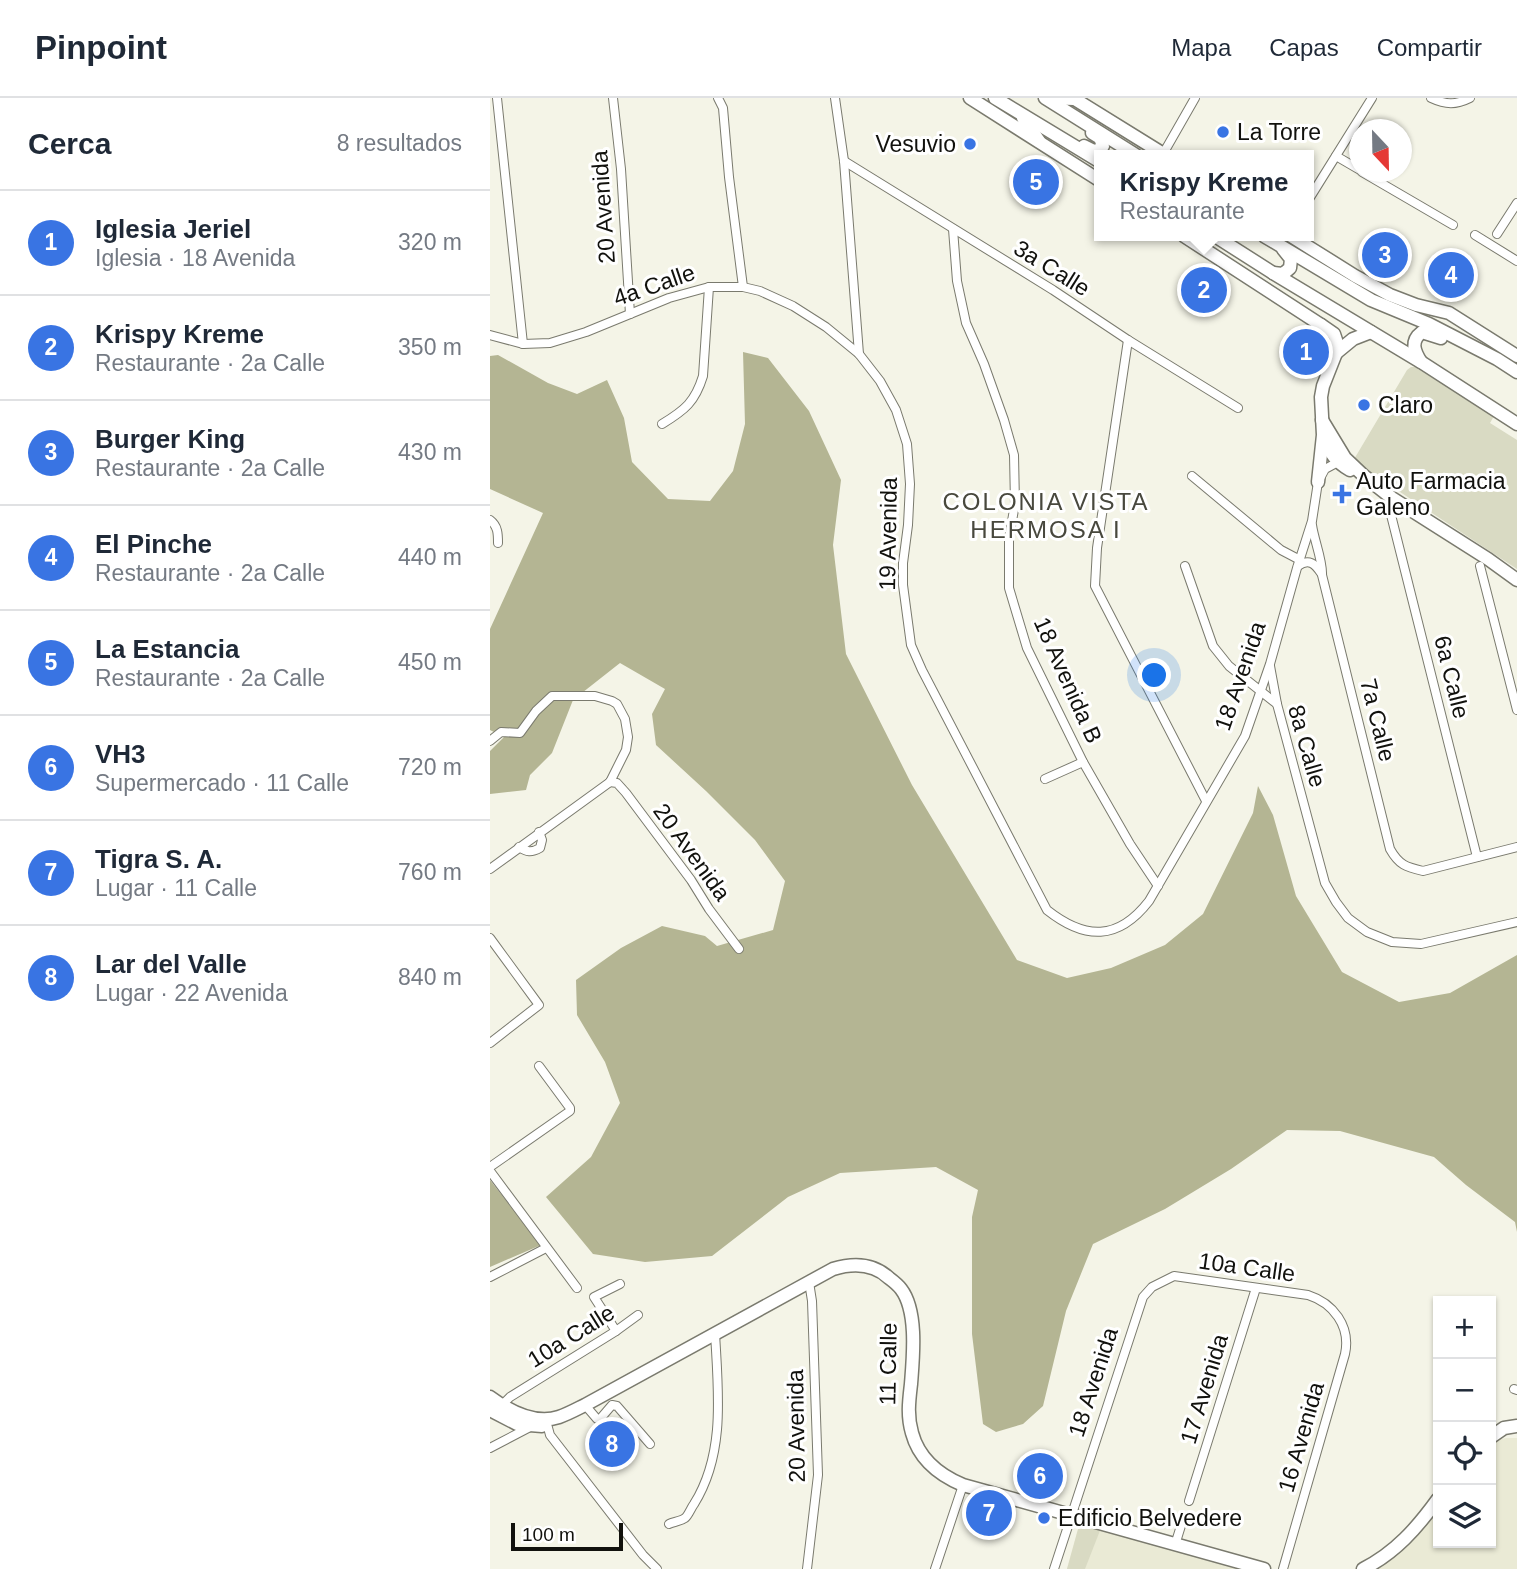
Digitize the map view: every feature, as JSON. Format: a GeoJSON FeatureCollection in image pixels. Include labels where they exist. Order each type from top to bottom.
{"type":"FeatureCollection","features":[{"type":"Feature","properties":{"kind":"street"},"geometry":{"type":"LineString","coordinates":[[497,98],[523,344]]}},
{"type":"Feature","properties":{"kind":"street","name":"20 Avenida"},"geometry":{"type":"LineString","coordinates":[[613,98],[621,169],[630,314]]}},
{"type":"Feature","properties":{"kind":"street"},"geometry":{"type":"LineString","coordinates":[[718,98],[723,108],[743,287]]}},
{"type":"Feature","properties":{"kind":"street"},"geometry":{"type":"LineString","coordinates":[[835,98],[844,161],[859,354]]}},
{"type":"Feature","properties":{"kind":"street"},"geometry":{"type":"LineString","coordinates":[[970,98],[1094,177]]}},
{"type":"Feature","properties":{"kind":"street"},"geometry":{"type":"LineString","coordinates":[[995,98],[1094,158]]}},
{"type":"Feature","properties":{"kind":"street"},"geometry":{"type":"LineString","coordinates":[[1047,98],[1073,99],[1156,150]]}},
{"type":"Feature","properties":{"kind":"street"},"geometry":{"type":"LineString","coordinates":[[1047,98],[1128,150]]}},
{"type":"Feature","properties":{"kind":"street"},"geometry":{"type":"LineString","coordinates":[[1167,150],[1195,98]]}},
{"type":"Feature","properties":{"kind":"street"},"geometry":{"type":"LineString","coordinates":[[1314,191],[1372,98]]}},
{"type":"Feature","properties":{"kind":"street"},"geometry":{"type":"LineString","coordinates":[[1431,98],[1442,103],[1459,103],[1470,98]]}},
{"type":"Feature","properties":{"kind":"street"},"geometry":{"type":"LineString","coordinates":[[1021,114],[1039,141]]}},
{"type":"Feature","properties":{"kind":"street"},"geometry":{"type":"LineString","coordinates":[[1046,129],[1059,130],[1092,150],[1100,150],[1102,141],[1086,130],[1081,120]]}},
{"type":"Feature","properties":{"kind":"street"},"geometry":{"type":"LineString","coordinates":[[1336,156],[1349,164]]}},
{"type":"Feature","properties":{"kind":"street","name":"3a Calle"},"geometry":{"type":"LineString","coordinates":[[844,161],[1238,408]]}},
{"type":"Feature","properties":{"kind":"street"},"geometry":{"type":"LineString","coordinates":[[1380,182],[1453,225]]}},
{"type":"Feature","properties":{"kind":"street"},"geometry":{"type":"LineString","coordinates":[[1497,234],[1517,203]]}},
{"type":"Feature","properties":{"kind":"street","name":"18 Avenida B"},"geometry":{"type":"LineString","coordinates":[[953,229],[957,281],[966,323],[984,365],[1014,455],[1015,504],[1009,538],[1009,588],[1027,648],[1083,762],[1130,844],[1158,886]]}},
{"type":"Feature","properties":{"kind":"street"},"geometry":{"type":"LineString","coordinates":[[1475,234],[1517,261]]}},
{"type":"Feature","properties":{"kind":"street"},"geometry":{"type":"LineString","coordinates":[[1192,241],[1321,325],[1337,339],[1336,353],[1321,397],[1323,435],[1318,482]]}},
{"type":"Feature","properties":{"kind":"street"},"geometry":{"type":"LineString","coordinates":[[1223,241],[1517,424]]}},
{"type":"Feature","properties":{"kind":"street"},"geometry":{"type":"LineString","coordinates":[[1272,241],[1371,300],[1429,324],[1517,372]]}},
{"type":"Feature","properties":{"kind":"street"},"geometry":{"type":"LineString","coordinates":[[1300,241],[1354,276],[1390,295],[1449,313],[1517,356]]}},
{"type":"Feature","properties":{"kind":"street"},"geometry":{"type":"LineString","coordinates":[[1273,273],[1286,273],[1291,266],[1289,256],[1281,246]]}},
{"type":"Feature","properties":{"kind":"street"},"geometry":{"type":"LineString","coordinates":[[662,424],[689,405],[700,388],[704,376],[709,287]]}},
{"type":"Feature","properties":{"kind":"street","name":"4a Calle"},"geometry":{"type":"LineString","coordinates":[[490,335],[523,344],[550,343],[669,298],[709,287],[743,287],[760,291],[793,306],[826,327],[859,354]]}},
{"type":"Feature","properties":{"kind":"street"},"geometry":{"type":"LineString","coordinates":[[1321,325],[1369,331]]}},
{"type":"Feature","properties":{"kind":"street"},"geometry":{"type":"LineString","coordinates":[[1336,353],[1353,339],[1369,331]]}},
{"type":"Feature","properties":{"kind":"street"},"geometry":{"type":"LineString","coordinates":[[1421,362],[1413,344],[1417,335],[1422,332],[1497,359]]}},
{"type":"Feature","properties":{"kind":"street"},"geometry":{"type":"LineString","coordinates":[[1128,340],[1097,548],[1095,586],[1206,801]]}},
{"type":"Feature","properties":{"kind":"street","name":"19 Avenida"},"geometry":{"type":"LineString","coordinates":[[859,354],[880,381],[896,410],[907,444],[910,484],[903,586],[911,645],[1047,910],[1062,922],[1082,931]]}},
{"type":"Feature","properties":{"kind":"street"},"geometry":{"type":"LineString","coordinates":[[1322,421],[1339,449],[1359,472],[1392,498],[1517,580]]}},
{"type":"Feature","properties":{"kind":"street"},"geometry":{"type":"LineString","coordinates":[[1323,435],[1338,462],[1359,472]]}},
{"type":"Feature","properties":{"kind":"street"},"geometry":{"type":"LineString","coordinates":[[1318,482],[1325,469],[1338,462]]}},
{"type":"Feature","properties":{"kind":"street"},"geometry":{"type":"LineString","coordinates":[[1192,476],[1298,564],[1309,561],[1322,575]]}},
{"type":"Feature","properties":{"kind":"street","name":"18 Avenida"},"geometry":{"type":"LineString","coordinates":[[1082,931],[1114,930],[1139,914],[1245,736],[1270,664],[1312,521],[1318,482]]}},
{"type":"Feature","properties":{"kind":"street","name":"6a Calle"},"geometry":{"type":"LineString","coordinates":[[1389,507],[1477,857]]}},
{"type":"Feature","properties":{"kind":"street"},"geometry":{"type":"LineString","coordinates":[[490,520],[497,528],[498,543]]}},
{"type":"Feature","properties":{"kind":"street","name":"7a Calle"},"geometry":{"type":"LineString","coordinates":[[1312,521],[1322,575],[1390,849],[1397,861],[1423,872],[1477,857]]}},
{"type":"Feature","properties":{"kind":"street","name":"8a Calle"},"geometry":{"type":"LineString","coordinates":[[1185,566],[1213,646],[1229,666],[1278,704],[1325,883],[1348,918],[1380,938],[1392,942],[1421,944],[1517,922]]}},
{"type":"Feature","properties":{"kind":"street"},"geometry":{"type":"LineString","coordinates":[[1480,566],[1517,710]]}},
{"type":"Feature","properties":{"kind":"street"},"geometry":{"type":"LineString","coordinates":[[1270,664],[1278,704]]}},
{"type":"Feature","properties":{"kind":"street"},"geometry":{"type":"LineString","coordinates":[[490,741],[501,732],[520,733],[536,711],[552,696],[595,696],[612,701],[617,704],[625,719],[628,737],[626,750],[610,782],[490,869]]}},
{"type":"Feature","properties":{"kind":"street"},"geometry":{"type":"LineString","coordinates":[[1045,779],[1083,762]]}},
{"type":"Feature","properties":{"kind":"street","name":"20 Avenida"},"geometry":{"type":"LineString","coordinates":[[610,782],[617,783],[626,793],[739,949]]}},
{"type":"Feature","properties":{"kind":"street"},"geometry":{"type":"LineString","coordinates":[[1477,857],[1517,847]]}},
{"type":"Feature","properties":{"kind":"street"},"geometry":{"type":"LineString","coordinates":[[490,938],[538,1005],[490,1043]]}},
{"type":"Feature","properties":{"kind":"street"},"geometry":{"type":"LineString","coordinates":[[539,1066],[570,1111],[490,1169],[577,1288]]}},
{"type":"Feature","properties":{"kind":"street"},"geometry":{"type":"LineString","coordinates":[[490,1277],[546,1248]]}},
{"type":"Feature","properties":{"kind":"street","name":"11 Calle"},"geometry":{"type":"LineString","coordinates":[[531,1426],[539,1427],[585,1405],[834,1269],[853,1265],[866,1266],[883,1272],[901,1288],[908,1301],[913,1342],[908,1411],[916,1443],[934,1469],[963,1485],[1264,1569]]}},
{"type":"Feature","properties":{"kind":"street","name":"10a Calle"},"geometry":{"type":"LineString","coordinates":[[1149,1290],[1174,1276],[1308,1295],[1325,1303],[1337,1315]]}},
{"type":"Feature","properties":{"kind":"street","name":"20 Avenida"},"geometry":{"type":"LineString","coordinates":[[807,1569],[818,1475],[812,1301],[809,1282]]}},
{"type":"Feature","properties":{"kind":"street"},"geometry":{"type":"LineString","coordinates":[[616,1331],[594,1297],[620,1284]]}},
{"type":"Feature","properties":{"kind":"street","name":"17 Avenida"},"geometry":{"type":"LineString","coordinates":[[1189,1501],[1256,1288]]}},
{"type":"Feature","properties":{"kind":"street","name":"18 Avenida"},"geometry":{"type":"LineString","coordinates":[[1054,1569],[1143,1297],[1149,1290]]}},
{"type":"Feature","properties":{"kind":"street","name":"10a Calle"},"geometry":{"type":"LineString","coordinates":[[504,1407],[510,1397],[638,1315]]}},
{"type":"Feature","properties":{"kind":"street","name":"16 Avenida"},"geometry":{"type":"LineString","coordinates":[[1283,1569],[1347,1347],[1344,1329],[1337,1315]]}},
{"type":"Feature","properties":{"kind":"street"},"geometry":{"type":"LineString","coordinates":[[669,1524],[685,1518],[709,1473],[718,1419],[715,1333]]}},
{"type":"Feature","properties":{"kind":"street"},"geometry":{"type":"LineString","coordinates":[[490,1397],[504,1407],[525,1416],[549,1420],[550,1435],[643,1555],[657,1569]]}},
{"type":"Feature","properties":{"kind":"street"},"geometry":{"type":"LineString","coordinates":[[585,1405],[597,1419],[612,1405],[617,1406],[650,1444]]}},
{"type":"Feature","properties":{"kind":"street"},"geometry":{"type":"LineString","coordinates":[[504,1407],[507,1420]]}},
{"type":"Feature","properties":{"kind":"street"},"geometry":{"type":"LineString","coordinates":[[490,1410],[517,1424],[531,1426]]}},
{"type":"Feature","properties":{"kind":"street"},"geometry":{"type":"LineString","coordinates":[[490,1448],[531,1426]]}},
{"type":"Feature","properties":{"kind":"street"},"geometry":{"type":"LineString","coordinates":[[1496,1434],[1504,1428],[1517,1426]]}},
{"type":"Feature","properties":{"kind":"street"},"geometry":{"type":"LineString","coordinates":[[934,1569],[963,1485]]}},
{"type":"Feature","properties":{"kind":"street"},"geometry":{"type":"LineString","coordinates":[[1363,1569],[1400,1545],[1433,1505]]}},
{"type":"Feature","properties":{"kind":"street"},"geometry":{"type":"LineString","coordinates":[[1175,1545],[1184,1516]]}},
{"type":"Feature","properties":{"kind":"shaded area"},"geometry":{"type":"Polygon","coordinates":[[[1411,367],[1494,416],[1490,423],[1517,440],[1517,569],[1353,461],[1411,367]]]}},
{"type":"Feature","properties":{"kind":"shaded area"},"geometry":{"type":"Polygon","coordinates":[[[1517,1438],[1517,1569],[1372,1569],[1406,1548],[1433,1516],[1433,1548],[1496,1548],[1497,1440],[1517,1438]]]}},
{"type":"Feature","properties":{"kind":"shaded area"},"geometry":{"type":"Polygon","coordinates":[[[1080,1522],[1240,1569],[1067,1569],[1080,1522]]]}},
{"type":"Feature","properties":{"kind":"shaded area"},"geometry":{"type":"Polygon","coordinates":[[[1080,1522],[1101,1528],[1085,1569],[1067,1569],[1080,1522]]]}},
{"type":"Feature","properties":{"kind":"green space"},"geometry":{"type":"Polygon","coordinates":[[[743,352],[768,358],[809,411],[841,480],[833,545],[846,654],[912,785],[1017,960],[1067,978],[1111,968],[1165,945],[1203,914],[1253,813],[1258,786],[1273,815],[1296,896],[1342,972],[1399,1002],[1450,993],[1517,955],[1517,1232],[1515,1222],[1434,1157],[1340,1131],[1287,1130],[1231,1169],[1165,1209],[1093,1244],[1066,1311],[1043,1406],[1023,1424],[996,1432],[983,1424],[972,1334],[972,1217],[978,1190],[936,1167],[840,1173],[788,1197],[712,1256],[645,1262],[593,1254],[546,1197],[591,1157],[620,1103],[605,1062],[577,1015],[576,980],[621,948],[662,926],[705,936],[717,946],[773,930],[785,881],[755,840],[656,745],[652,714],[665,689],[620,663],[573,700],[552,753],[530,775],[526,790],[490,794],[490,751],[504,737],[490,730],[490,629],[543,513],[490,489],[490,356],[498,355],[548,383],[577,394],[607,380],[624,418],[632,462],[668,499],[710,501],[733,471],[745,424],[743,352]]]}},
{"type":"Feature","properties":{"kind":"green space"},"geometry":{"type":"Polygon","coordinates":[[[490,1180],[541,1245],[490,1267],[490,1180]]]}},
{"type":"Feature","properties":{"kind":"place","name":"La Torre"},"geometry":{"type":"Point","coordinates":[1223,132]}},
{"type":"Feature","properties":{"kind":"place","name":"Vesuvio"},"geometry":{"type":"Point","coordinates":[970,144]}},
{"type":"Feature","properties":{"kind":"place","name":"La Estancia"},"geometry":{"type":"Point","coordinates":[1036,182]}},
{"type":"Feature","properties":{"kind":"place","name":"Burger King"},"geometry":{"type":"Point","coordinates":[1385,255]}},
{"type":"Feature","properties":{"kind":"place","name":"El Pinche"},"geometry":{"type":"Point","coordinates":[1451,275]}},
{"type":"Feature","properties":{"kind":"place","name":"Krispy Kreme"},"geometry":{"type":"Point","coordinates":[1204,290]}},
{"type":"Feature","properties":{"kind":"place","name":"Iglesia Jeriel"},"geometry":{"type":"Point","coordinates":[1306,352]}},
{"type":"Feature","properties":{"kind":"place","name":"Claro"},"geometry":{"type":"Point","coordinates":[1364,405]}},
{"type":"Feature","properties":{"kind":"place","name":"Auto Farmacia Galeno"},"geometry":{"type":"Point","coordinates":[1342,494]}},
{"type":"Feature","properties":{"kind":"place","name":"Lar del Valle"},"geometry":{"type":"Point","coordinates":[612,1444]}},
{"type":"Feature","properties":{"kind":"place","name":"VH3"},"geometry":{"type":"Point","coordinates":[1040,1476]}},
{"type":"Feature","properties":{"kind":"place","name":"Tigra S. A."},"geometry":{"type":"Point","coordinates":[989,1513]}},
{"type":"Feature","properties":{"kind":"place","name":"Edificio Belvedere"},"geometry":{"type":"Point","coordinates":[1044,1518]}},
{"type":"Feature","properties":{"kind":"district","name":"COLONIA VISTA HERMOSA I"},"geometry":{"type":"Point","coordinates":[1046,515]}}]}
